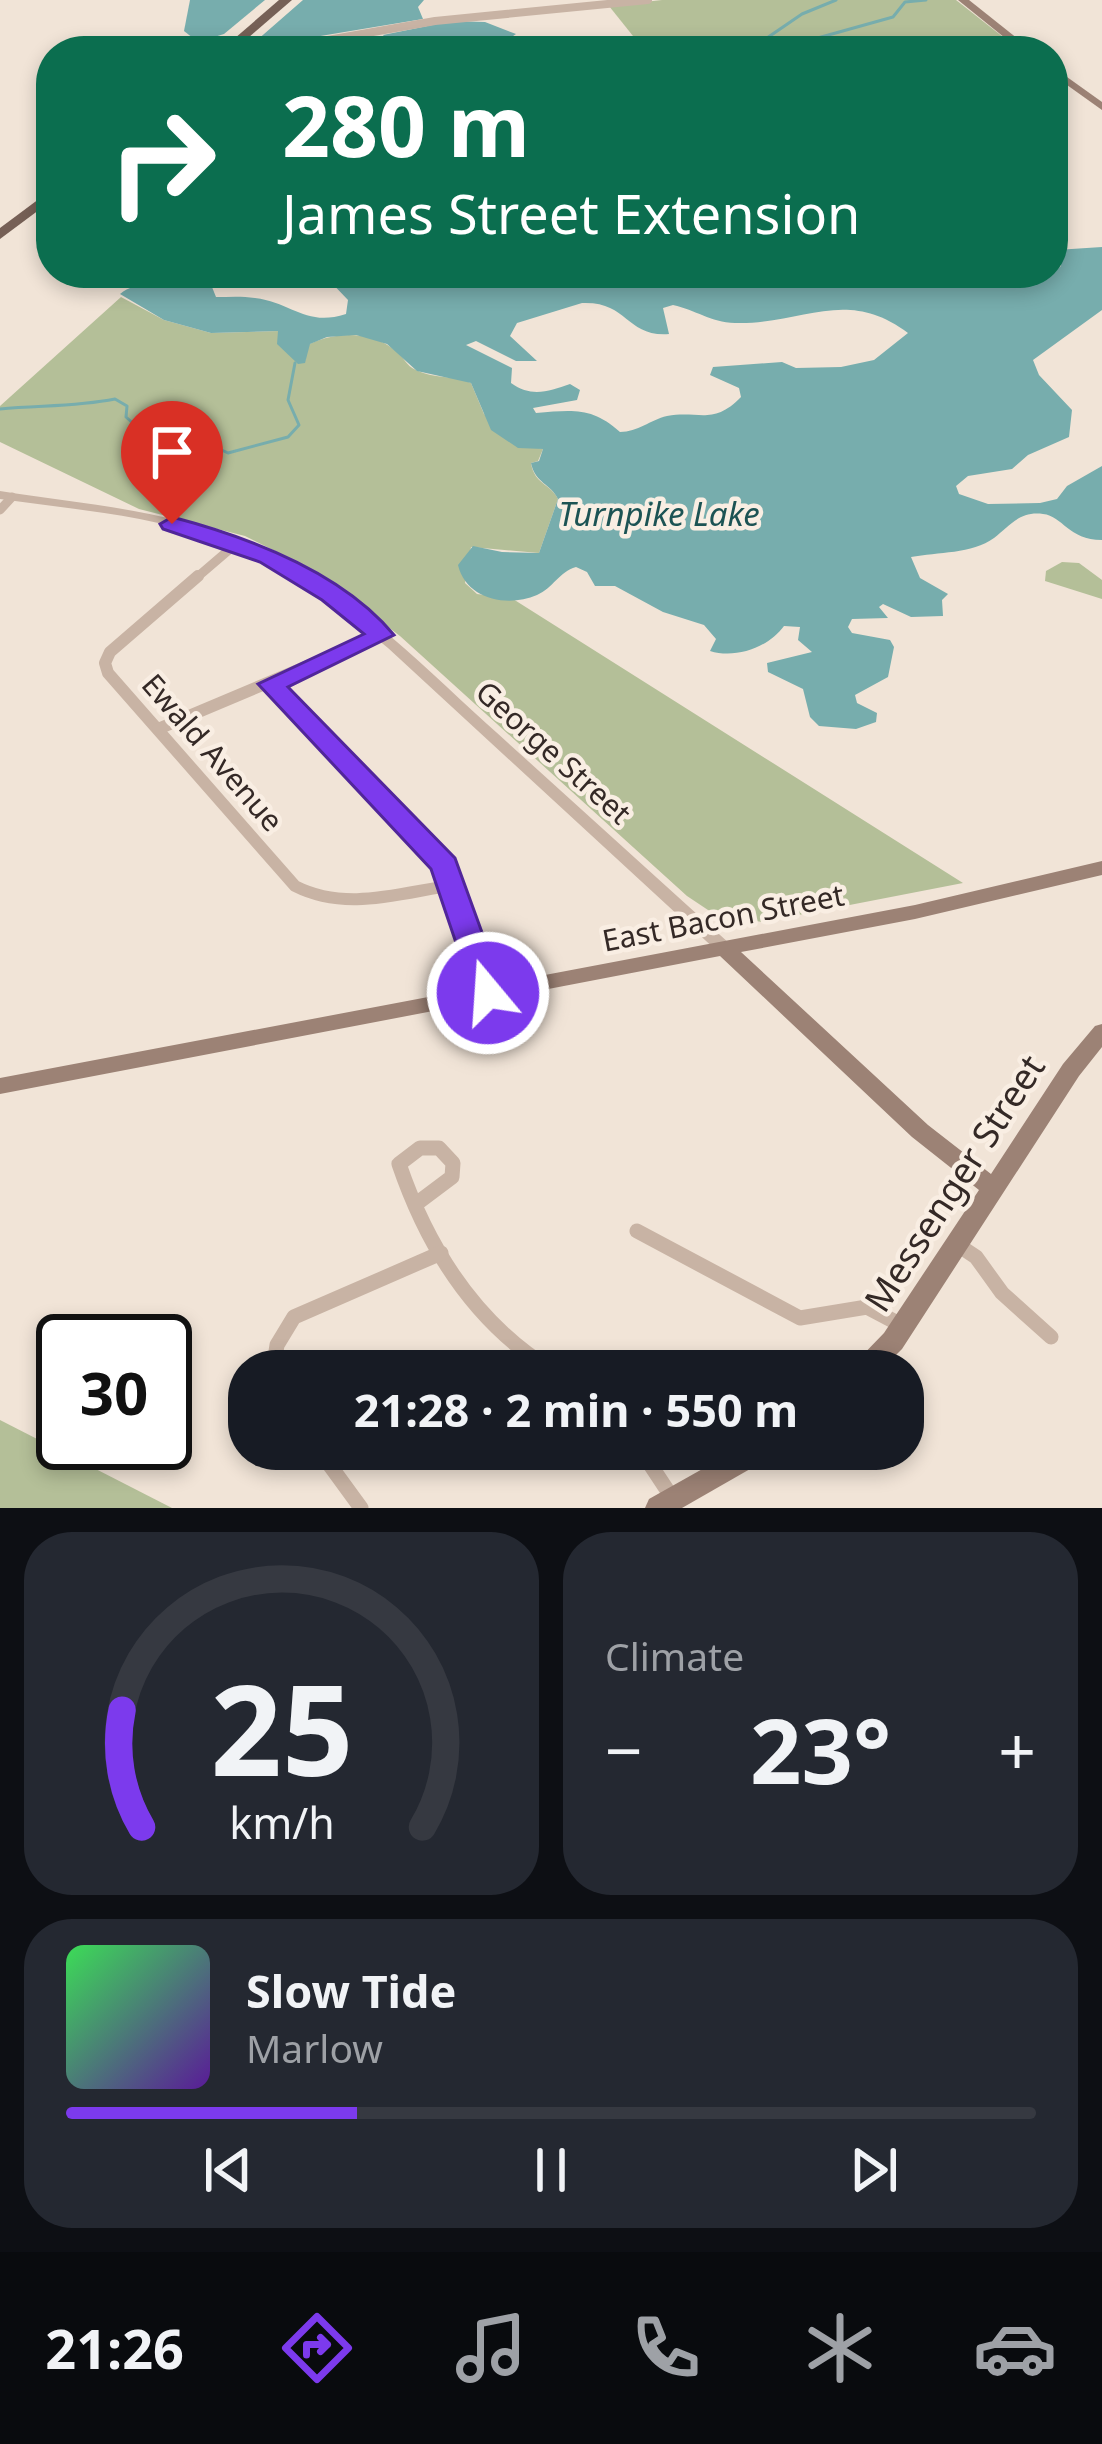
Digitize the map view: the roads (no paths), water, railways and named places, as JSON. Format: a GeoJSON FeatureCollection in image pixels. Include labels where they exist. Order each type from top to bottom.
{"type":"FeatureCollection","features":[{"type":"Feature","properties":{"kind":"main road"},"geometry":{"type":"LineString","coordinates":[[244,36],[286,0]]}},
{"type":"Feature","properties":{"kind":"main road"},"geometry":{"type":"LineString","coordinates":[[963,0],[1009,36]]}},
{"type":"Feature","properties":{"kind":"main road"},"geometry":{"type":"LineString","coordinates":[[1068,81],[1102,107]]}},
{"type":"Feature","properties":{"kind":"main road"},"geometry":{"type":"LineString","coordinates":[[0,235],[36,206]]}},
{"type":"Feature","properties":{"kind":"main road","name":"East Bacon Street"},"geometry":{"type":"LineString","coordinates":[[0,1086],[938,908],[1102,868]]}},
{"type":"Feature","properties":{"kind":"main road","name":"George Street"},"geometry":{"type":"LineString","coordinates":[[724,948],[920,1131],[994,1189]]}},
{"type":"Feature","properties":{"kind":"main road","name":"Messenger Street"},"geometry":{"type":"LineString","coordinates":[[883,1350],[904,1326],[1071,1070],[1102,1032]]}},
{"type":"Feature","properties":{"kind":"main road"},"geometry":{"type":"LineString","coordinates":[[666,1503],[725,1470]]}},
{"type":"Feature","properties":{"kind":"street"},"geometry":{"type":"LineString","coordinates":[[351,36],[436,21],[648,0]]}},
{"type":"Feature","properties":{"kind":"street"},"geometry":{"type":"LineString","coordinates":[[0,510],[6,496]]}},
{"type":"Feature","properties":{"kind":"street","name":"George Street"},"geometry":{"type":"LineString","coordinates":[[6,496],[128,515],[237,543],[304,577],[381,635],[724,948]]}},
{"type":"Feature","properties":{"kind":"street","name":"Ewald Avenue"},"geometry":{"type":"LineString","coordinates":[[237,543],[121,641],[105,663],[108,674],[295,886],[341,902],[454,886]]}},
{"type":"Feature","properties":{"kind":"street"},"geometry":{"type":"LineString","coordinates":[[158,729],[381,635]]}},
{"type":"Feature","properties":{"kind":"street"},"geometry":{"type":"LineString","coordinates":[[271,684],[432,848],[454,886],[488,993]]}},
{"type":"Feature","properties":{"kind":"street"},"geometry":{"type":"LineString","coordinates":[[416,1204],[441,1253],[495,1331],[523,1350]]}},
{"type":"Feature","properties":{"kind":"street"},"geometry":{"type":"LineString","coordinates":[[638,1231],[800,1318],[867,1307],[904,1326]]}},
{"type":"Feature","properties":{"kind":"street"},"geometry":{"type":"LineString","coordinates":[[958,1245],[976,1257],[1002,1293],[1052,1337]]}},
{"type":"Feature","properties":{"kind":"street"},"geometry":{"type":"LineString","coordinates":[[276,1350],[294,1317],[441,1253]]}},
{"type":"Feature","properties":{"kind":"street"},"geometry":{"type":"LineString","coordinates":[[333,1470],[361,1508]]}},
{"type":"Feature","properties":{"kind":"street"},"geometry":{"type":"LineString","coordinates":[[650,1470],[666,1503]]}},
{"type":"Feature","properties":{"kind":"water"},"geometry":{"type":"Polygon","coordinates":[[[190,0],[265,0],[224,34],[190,36],[184,31],[190,0]]]}},
{"type":"Feature","properties":{"kind":"water"},"geometry":{"type":"Polygon","coordinates":[[[303,0],[424,0],[418,7],[423,19],[320,36],[262,36],[303,0]]]}},
{"type":"Feature","properties":{"kind":"water"},"geometry":{"type":"Polygon","coordinates":[[[452,21],[485,22],[516,34],[513,36],[383,35],[452,21]]]}},
{"type":"Feature","properties":{"kind":"water","name":"Turnpike Lake"},"geometry":{"type":"Polygon","coordinates":[[[1102,247],[1102,310],[1033,360],[1039,375],[1072,410],[1069,437],[1028,455],[1012,469],[968,476],[956,486],[959,494],[988,504],[1040,503],[1057,499],[1067,486],[1102,466],[1102,540],[1081,536],[1050,516],[1035,514],[1021,517],[976,547],[911,557],[920,578],[948,594],[942,600],[943,616],[911,617],[883,604],[879,607],[888,618],[852,619],[848,627],[852,633],[890,640],[894,647],[888,677],[855,695],[857,703],[877,713],[876,722],[856,729],[819,726],[810,717],[803,689],[768,672],[767,663],[812,652],[798,640],[800,627],[784,626],[750,650],[720,653],[710,651],[716,639],[704,625],[663,612],[615,586],[595,586],[587,572],[576,567],[543,592],[525,599],[489,598],[470,586],[458,565],[473,546],[539,553],[558,499],[531,463],[539,461],[543,449],[518,448],[491,430],[471,383],[417,371],[387,344],[356,335],[327,337],[310,344],[305,363],[298,364],[277,344],[278,331],[211,333],[164,320],[120,294],[130,288],[212,288],[216,297],[255,298],[320,318],[346,314],[348,300],[337,288],[1068,288],[1068,249],[1102,247]],[[582,303],[517,323],[510,336],[537,361],[516,361],[476,341],[466,345],[512,368],[511,383],[519,388],[540,392],[570,384],[580,390],[577,400],[533,408],[536,413],[582,412],[620,432],[667,416],[714,414],[731,406],[741,397],[739,388],[710,375],[713,367],[782,362],[796,368],[841,367],[874,360],[908,333],[864,312],[823,311],[735,323],[673,305],[663,308],[669,334],[655,333],[609,307],[582,303]]]}},
{"type":"Feature","properties":{"kind":"waterway"},"geometry":{"type":"LineString","coordinates":[[770,36],[802,14],[836,0]]}},
{"type":"Feature","properties":{"kind":"waterway"},"geometry":{"type":"LineString","coordinates":[[825,36],[893,17],[905,2],[926,0]]}},
{"type":"Feature","properties":{"kind":"waterway"},"geometry":{"type":"LineString","coordinates":[[0,409],[115,399],[127,406],[126,417],[136,426],[173,427],[228,453],[288,437],[299,425],[288,400],[295,363]]}}]}
